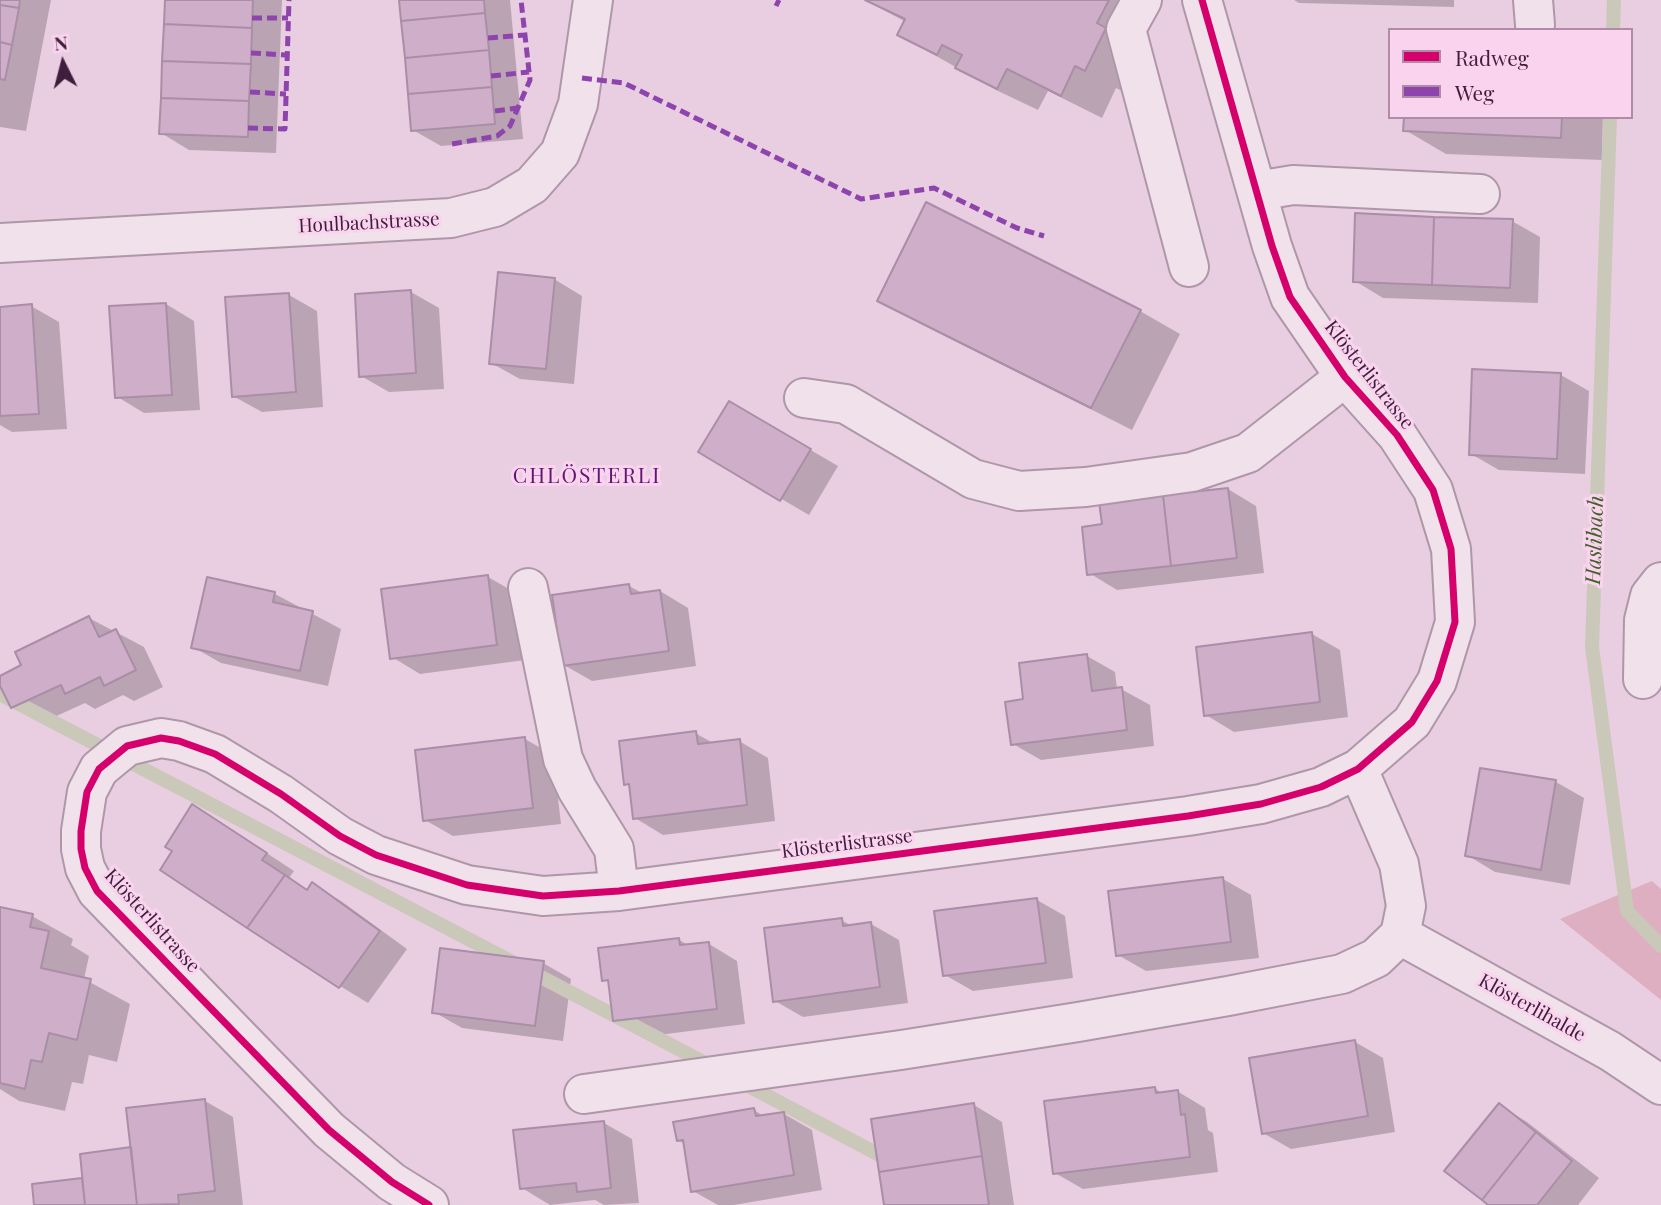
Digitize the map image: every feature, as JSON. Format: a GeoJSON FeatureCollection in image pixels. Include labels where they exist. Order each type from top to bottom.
{"type":"FeatureCollection","features":[{"type":"Feature","properties":{"kind":"street","name":"Houlbachstrasse"},"geometry":{"type":"LineString","coordinates":[[0,243],[452,218],[495,207],[532,186],[560,153],[578,104],[593,0]]}},
{"type":"Feature","properties":{"kind":"street"},"geometry":{"type":"LineString","coordinates":[[1142,0],[1126,29],[1189,267]]}},
{"type":"Feature","properties":{"kind":"street","name":"Klösterlistrasse"},"geometry":{"type":"LineString","coordinates":[[429,1205],[392,1182],[329,1130],[97,891],[85,868],[81,831],[87,792],[99,769],[127,746],[160,738],[179,741],[215,754],[281,794],[340,836],[376,855],[467,885],[542,896],[619,891],[1261,804],[1321,787],[1358,769],[1412,722],[1437,681],[1455,622],[1451,549],[1433,490],[1397,435],[1345,377],[1290,297],[1272,246],[1202,0]]}},
{"type":"Feature","properties":{"kind":"street"},"geometry":{"type":"LineString","coordinates":[[1257,191],[1293,185],[1479,194]]}},
{"type":"Feature","properties":{"kind":"street"},"geometry":{"type":"LineString","coordinates":[[803,398],[846,404],[973,479],[1019,491],[1086,487],[1192,472],[1248,453],[1345,377]]}},
{"type":"Feature","properties":{"kind":"street"},"geometry":{"type":"LineString","coordinates":[[1643,679],[1644,620],[1650,596],[1661,582]]}},
{"type":"Feature","properties":{"kind":"street"},"geometry":{"type":"LineString","coordinates":[[528,588],[563,759],[577,789],[614,849],[619,891]]}},
{"type":"Feature","properties":{"kind":"street"},"geometry":{"type":"LineString","coordinates":[[584,1094],[901,1050],[1228,996],[1342,974],[1376,958],[1401,935],[1406,906],[1399,864],[1358,769]]}},
{"type":"Feature","properties":{"kind":"street","name":"Klösterlihalde"},"geometry":{"type":"LineString","coordinates":[[1401,935],[1610,1051],[1661,1084]]}},
{"type":"Feature","properties":{"kind":"shaded area"},"geometry":{"type":"Polygon","coordinates":[[[1652,881],[1661,889],[1661,1000],[1560,919],[1652,881]]]}},
{"type":"Feature","properties":{"kind":"building"},"geometry":{"type":"Polygon","coordinates":[[[0,0],[20,0],[19,8],[0,5],[0,0]]]}},
{"type":"Feature","properties":{"kind":"building"},"geometry":{"type":"Polygon","coordinates":[[[165,0],[253,0],[252,28],[164,24],[165,0]]]}},
{"type":"Feature","properties":{"kind":"building"},"geometry":{"type":"Polygon","coordinates":[[[399,0],[484,0],[485,13],[401,21],[399,0]]]}},
{"type":"Feature","properties":{"kind":"building"},"geometry":{"type":"Polygon","coordinates":[[[865,0],[1109,0],[1097,23],[1106,28],[1085,71],[1075,66],[1061,96],[1007,69],[997,89],[955,68],[962,55],[942,45],[937,55],[897,35],[905,19],[865,0]]]}},
{"type":"Feature","properties":{"kind":"building"},"geometry":{"type":"Polygon","coordinates":[[[0,5],[19,8],[12,45],[0,42],[0,5]]]}},
{"type":"Feature","properties":{"kind":"building"},"geometry":{"type":"Polygon","coordinates":[[[485,13],[489,50],[405,58],[401,21],[485,13]]]}},
{"type":"Feature","properties":{"kind":"building"},"geometry":{"type":"Polygon","coordinates":[[[164,24],[252,28],[251,64],[162,61],[164,24]]]}},
{"type":"Feature","properties":{"kind":"building"},"geometry":{"type":"Polygon","coordinates":[[[0,42],[12,45],[5,80],[0,79],[0,42]]]}},
{"type":"Feature","properties":{"kind":"building"},"geometry":{"type":"Polygon","coordinates":[[[489,50],[492,87],[408,94],[405,58],[489,50]]]}},
{"type":"Feature","properties":{"kind":"building"},"geometry":{"type":"Polygon","coordinates":[[[162,61],[251,64],[249,101],[161,98],[162,61]]]}},
{"type":"Feature","properties":{"kind":"building"},"geometry":{"type":"Polygon","coordinates":[[[492,87],[495,124],[411,131],[408,94],[492,87]]]}},
{"type":"Feature","properties":{"kind":"building"},"geometry":{"type":"Polygon","coordinates":[[[161,98],[249,101],[248,137],[159,134],[161,98]]]}},
{"type":"Feature","properties":{"kind":"building"},"geometry":{"type":"Polygon","coordinates":[[[1404,119],[1562,119],[1561,138],[1403,131],[1404,119]]]}},
{"type":"Feature","properties":{"kind":"building"},"geometry":{"type":"Polygon","coordinates":[[[926,202],[1141,310],[1091,408],[877,301],[926,202]]]}},
{"type":"Feature","properties":{"kind":"building"},"geometry":{"type":"Polygon","coordinates":[[[1355,213],[1434,217],[1432,285],[1353,282],[1355,213]]]}},
{"type":"Feature","properties":{"kind":"building"},"geometry":{"type":"Polygon","coordinates":[[[1434,217],[1513,219],[1510,288],[1432,285],[1434,217]]]}},
{"type":"Feature","properties":{"kind":"building"},"geometry":{"type":"Polygon","coordinates":[[[498,272],[555,278],[546,369],[489,364],[498,272]]]}},
{"type":"Feature","properties":{"kind":"building"},"geometry":{"type":"Polygon","coordinates":[[[411,290],[416,373],[359,377],[355,294],[411,290]]]}},
{"type":"Feature","properties":{"kind":"building"},"geometry":{"type":"Polygon","coordinates":[[[289,293],[296,392],[232,397],[225,297],[289,293]]]}},
{"type":"Feature","properties":{"kind":"building"},"geometry":{"type":"Polygon","coordinates":[[[166,303],[172,395],[115,398],[109,306],[166,303]]]}},
{"type":"Feature","properties":{"kind":"building"},"geometry":{"type":"Polygon","coordinates":[[[32,304],[39,414],[0,416],[0,307],[32,304]]]}},
{"type":"Feature","properties":{"kind":"building"},"geometry":{"type":"Polygon","coordinates":[[[1472,369],[1561,373],[1557,459],[1469,455],[1472,369]]]}},
{"type":"Feature","properties":{"kind":"building"},"geometry":{"type":"Polygon","coordinates":[[[729,401],[811,449],[780,501],[698,452],[729,401]]]}},
{"type":"Feature","properties":{"kind":"building"},"geometry":{"type":"Polygon","coordinates":[[[1228,488],[1237,558],[1171,566],[1163,495],[1228,488]]]}},
{"type":"Feature","properties":{"kind":"building"},"geometry":{"type":"Polygon","coordinates":[[[1163,495],[1171,566],[1087,575],[1082,527],[1102,524],[1099,502],[1163,495]]]}},
{"type":"Feature","properties":{"kind":"building"},"geometry":{"type":"Polygon","coordinates":[[[488,575],[497,645],[390,659],[381,589],[488,575]]]}},
{"type":"Feature","properties":{"kind":"building"},"geometry":{"type":"Polygon","coordinates":[[[207,577],[275,592],[273,602],[313,611],[300,671],[191,648],[207,577]]]}},
{"type":"Feature","properties":{"kind":"building"},"geometry":{"type":"Polygon","coordinates":[[[629,584],[631,594],[660,590],[669,651],[562,666],[552,595],[629,584]]]}},
{"type":"Feature","properties":{"kind":"building"},"geometry":{"type":"Polygon","coordinates":[[[89,616],[99,637],[116,629],[136,670],[104,686],[100,677],[65,694],[61,685],[11,708],[0,686],[0,676],[21,665],[15,652],[89,616]]]}},
{"type":"Feature","properties":{"kind":"building"},"geometry":{"type":"Polygon","coordinates":[[[1312,632],[1320,702],[1204,716],[1196,647],[1312,632]]]}},
{"type":"Feature","properties":{"kind":"building"},"geometry":{"type":"Polygon","coordinates":[[[1087,654],[1092,691],[1122,687],[1127,730],[1011,745],[1005,702],[1023,699],[1019,663],[1087,654]]]}},
{"type":"Feature","properties":{"kind":"building"},"geometry":{"type":"Polygon","coordinates":[[[696,731],[698,744],[740,739],[747,805],[633,819],[629,784],[624,785],[619,741],[696,731]]]}},
{"type":"Feature","properties":{"kind":"building"},"geometry":{"type":"Polygon","coordinates":[[[525,737],[533,808],[423,821],[415,750],[525,737]]]}},
{"type":"Feature","properties":{"kind":"building"},"geometry":{"type":"Polygon","coordinates":[[[1480,768],[1556,780],[1541,870],[1465,856],[1480,768]]]}},
{"type":"Feature","properties":{"kind":"building"},"geometry":{"type":"Polygon","coordinates":[[[192,804],[267,853],[262,860],[285,875],[247,928],[160,870],[172,851],[165,847],[192,804]]]}},
{"type":"Feature","properties":{"kind":"building"},"geometry":{"type":"Polygon","coordinates":[[[285,875],[307,890],[312,882],[380,931],[339,988],[247,928],[285,875]]]}},
{"type":"Feature","properties":{"kind":"building"},"geometry":{"type":"Polygon","coordinates":[[[1223,877],[1231,942],[1116,956],[1108,891],[1223,877]]]}},
{"type":"Feature","properties":{"kind":"building"},"geometry":{"type":"Polygon","coordinates":[[[1037,898],[1046,963],[943,976],[934,911],[1037,898]]]}},
{"type":"Feature","properties":{"kind":"building"},"geometry":{"type":"Polygon","coordinates":[[[0,907],[33,914],[30,927],[49,931],[41,968],[91,979],[77,1040],[49,1033],[42,1062],[31,1060],[25,1089],[0,1083],[0,907]]]}},
{"type":"Feature","properties":{"kind":"building"},"geometry":{"type":"Polygon","coordinates":[[[842,918],[843,926],[871,922],[880,987],[773,1002],[764,928],[842,918]]]}},
{"type":"Feature","properties":{"kind":"building"},"geometry":{"type":"Polygon","coordinates":[[[679,938],[680,945],[709,942],[717,1009],[613,1021],[608,980],[602,981],[598,948],[679,938]]]}},
{"type":"Feature","properties":{"kind":"building"},"geometry":{"type":"Polygon","coordinates":[[[440,948],[544,961],[535,1026],[432,1013],[440,948]]]}},
{"type":"Feature","properties":{"kind":"building"},"geometry":{"type":"Polygon","coordinates":[[[1355,1040],[1368,1116],[1262,1134],[1249,1058],[1355,1040]]]}},
{"type":"Feature","properties":{"kind":"building"},"geometry":{"type":"Polygon","coordinates":[[[1155,1087],[1156,1093],[1178,1090],[1181,1115],[1185,1114],[1190,1157],[1053,1174],[1044,1101],[1155,1087]]]}},
{"type":"Feature","properties":{"kind":"building"},"geometry":{"type":"Polygon","coordinates":[[[205,1099],[215,1191],[178,1195],[179,1204],[137,1205],[126,1108],[205,1099]]]}},
{"type":"Feature","properties":{"kind":"building"},"geometry":{"type":"Polygon","coordinates":[[[974,1103],[982,1156],[879,1172],[871,1119],[974,1103]]]}},
{"type":"Feature","properties":{"kind":"building"},"geometry":{"type":"Polygon","coordinates":[[[1499,1103],[1536,1132],[1482,1200],[1444,1171],[1499,1103]]]}},
{"type":"Feature","properties":{"kind":"building"},"geometry":{"type":"Polygon","coordinates":[[[754,1108],[756,1116],[784,1112],[794,1175],[691,1192],[683,1140],[677,1141],[673,1122],[754,1108]]]}},
{"type":"Feature","properties":{"kind":"building"},"geometry":{"type":"Polygon","coordinates":[[[604,1121],[611,1188],[577,1192],[576,1183],[520,1189],[513,1130],[604,1121]]]}},
{"type":"Feature","properties":{"kind":"building"},"geometry":{"type":"Polygon","coordinates":[[[1536,1132],[1572,1161],[1537,1205],[1488,1205],[1482,1200],[1536,1132]]]}},
{"type":"Feature","properties":{"kind":"building"},"geometry":{"type":"Polygon","coordinates":[[[131,1147],[137,1205],[85,1205],[80,1154],[131,1147]]]}},
{"type":"Feature","properties":{"kind":"building"},"geometry":{"type":"Polygon","coordinates":[[[982,1156],[989,1205],[884,1205],[879,1172],[982,1156]]]}},
{"type":"Feature","properties":{"kind":"building"},"geometry":{"type":"Polygon","coordinates":[[[82,1178],[85,1205],[34,1205],[32,1184],[82,1178]]]}},
{"type":"Feature","properties":{"kind":"waterway","name":"Haslibach"},"geometry":{"type":"LineString","coordinates":[[1613,28],[1614,0]]}},
{"type":"Feature","properties":{"kind":"waterway","name":"Haslibach"},"geometry":{"type":"LineString","coordinates":[[1610,119],[1592,647],[1627,911],[1661,946]]}},
{"type":"Feature","properties":{"kind":"waterway"},"geometry":{"type":"LineString","coordinates":[[0,694],[711,1066]]}},
{"type":"Feature","properties":{"kind":"waterway"},"geometry":{"type":"LineString","coordinates":[[739,1081],[891,1161]]}},
{"type":"Feature","properties":{"kind":"marked path"},"geometry":{"type":"LineString","coordinates":[[248,128],[285,129],[289,0]]}},
{"type":"Feature","properties":{"kind":"marked path"},"geometry":{"type":"LineString","coordinates":[[452,144],[497,136],[510,126],[530,80],[521,0]]}},
{"type":"Feature","properties":{"kind":"marked path"},"geometry":{"type":"LineString","coordinates":[[776,6],[779,0]]}},
{"type":"Feature","properties":{"kind":"marked path"},"geometry":{"type":"LineString","coordinates":[[252,18],[288,18]]}},
{"type":"Feature","properties":{"kind":"marked path"},"geometry":{"type":"LineString","coordinates":[[488,38],[525,35]]}},
{"type":"Feature","properties":{"kind":"marked path"},"geometry":{"type":"LineString","coordinates":[[251,53],[287,55]]}},
{"type":"Feature","properties":{"kind":"marked path"},"geometry":{"type":"LineString","coordinates":[[491,76],[529,72]]}},
{"type":"Feature","properties":{"kind":"marked path"},"geometry":{"type":"LineString","coordinates":[[582,78],[624,83],[861,199],[934,188],[1017,228],[1044,236]]}},
{"type":"Feature","properties":{"kind":"marked path"},"geometry":{"type":"LineString","coordinates":[[250,92],[286,94]]}},
{"type":"Feature","properties":{"kind":"marked path"},"geometry":{"type":"LineString","coordinates":[[495,111],[518,108]]}},
{"type":"Feature","properties":{"kind":"cycle path"},"geometry":{"type":"LineString","coordinates":[[429,1205],[392,1182],[329,1130],[97,891],[85,868],[81,849],[87,792],[99,769],[127,746],[161,738],[179,741],[215,754],[281,794],[340,836],[376,855],[467,885],[543,896],[619,891],[1261,804],[1321,787],[1358,769],[1412,722],[1437,681],[1455,622],[1451,549],[1433,490],[1397,435],[1345,377],[1290,297],[1272,246],[1202,0]]}},
{"type":"Feature","properties":{"kind":"district","name":"CHLÖSTERLI"},"geometry":{"type":"Point","coordinates":[587,476]}}]}
